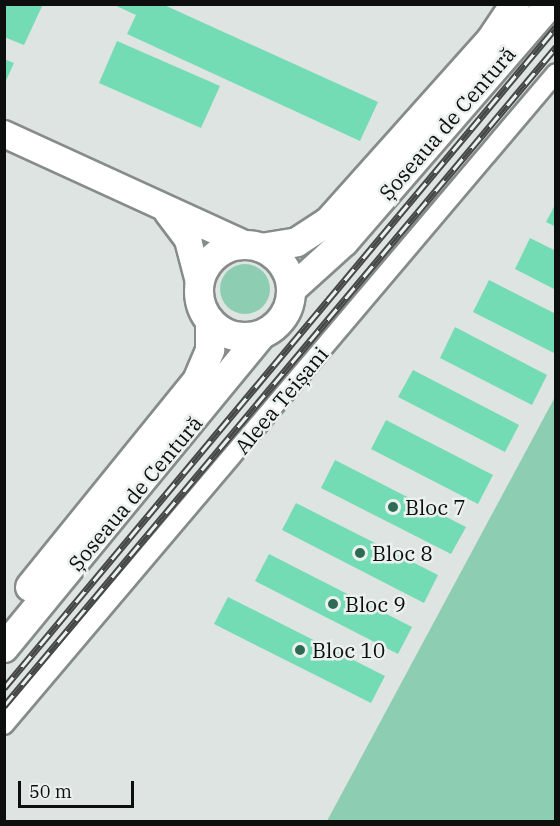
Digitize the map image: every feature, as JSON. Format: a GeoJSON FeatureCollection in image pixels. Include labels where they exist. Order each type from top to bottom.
{"type":"FeatureCollection","features":[{"type":"Feature","properties":{"kind":"main road","name":"Șoseaua de Centură"},"geometry":{"type":"LineString","coordinates":[[253,246],[297,242],[328,222],[490,41],[515,4]]}},
{"type":"Feature","properties":{"kind":"main road","name":"Șoseaua de Centură"},"geometry":{"type":"LineString","coordinates":[[291,290],[344,242],[550,4]]}},
{"type":"Feature","properties":{"kind":"main road"},"geometry":{"type":"LineString","coordinates":[[4,134],[253,246],[282,264],[291,290],[286,312],[261,335],[239,337],[210,321],[188,240],[159,204]]}},
{"type":"Feature","properties":{"kind":"main road"},"geometry":{"type":"LineString","coordinates":[[200,282],[211,260],[253,246]]}},
{"type":"Feature","properties":{"kind":"main road","name":"Șoseaua de Centură"},"geometry":{"type":"LineString","coordinates":[[4,619],[197,381],[210,350],[210,321]]}},
{"type":"Feature","properties":{"kind":"main road","name":"Șoseaua de Centură"},"geometry":{"type":"LineString","coordinates":[[4,648],[261,335]]}},
{"type":"Feature","properties":{"kind":"street","name":"Aleea Teișani"},"geometry":{"type":"LineString","coordinates":[[4,726],[555,73]]}},
{"type":"Feature","properties":{"kind":"green space"},"geometry":{"type":"Polygon","coordinates":[[[245,264],[263,271],[270,289],[263,307],[245,314],[227,307],[220,289],[227,271],[245,264]]]}},
{"type":"Feature","properties":{"kind":"green space"},"geometry":{"type":"Polygon","coordinates":[[[555,397],[555,821],[327,821],[555,397]]]}},
{"type":"Feature","properties":{"kind":"building"},"geometry":{"type":"Polygon","coordinates":[[[4,4],[43,4],[24,45],[4,37],[4,4]]]}},
{"type":"Feature","properties":{"kind":"building"},"geometry":{"type":"Polygon","coordinates":[[[112,4],[162,4],[378,102],[360,141],[127,34],[136,15],[112,4]]]}},
{"type":"Feature","properties":{"kind":"building"},"geometry":{"type":"Polygon","coordinates":[[[117,41],[220,86],[201,128],[99,83],[117,41]]]}},
{"type":"Feature","properties":{"kind":"building"},"geometry":{"type":"Polygon","coordinates":[[[4,59],[14,63],[4,85],[4,59]]]}},
{"type":"Feature","properties":{"kind":"building"},"geometry":{"type":"Polygon","coordinates":[[[556,203],[556,227],[546,222],[556,203]]]}},
{"type":"Feature","properties":{"kind":"building"},"geometry":{"type":"Polygon","coordinates":[[[530,238],[556,251],[556,290],[515,269],[530,238]]]}},
{"type":"Feature","properties":{"kind":"building"},"geometry":{"type":"Polygon","coordinates":[[[489,280],[556,314],[556,354],[473,312],[489,280]]]}},
{"type":"Feature","properties":{"kind":"building"},"geometry":{"type":"Polygon","coordinates":[[[455,327],[547,375],[532,405],[440,358],[455,327]]]}},
{"type":"Feature","properties":{"kind":"building"},"geometry":{"type":"Polygon","coordinates":[[[413,370],[519,425],[505,452],[398,397],[413,370]]]}},
{"type":"Feature","properties":{"kind":"building"},"geometry":{"type":"Polygon","coordinates":[[[386,420],[493,475],[478,504],[371,449],[386,420]]]}},
{"type":"Feature","properties":{"kind":"building","name":"Bloc 7"},"geometry":{"type":"Polygon","coordinates":[[[335,460],[466,527],[451,554],[321,488],[335,460]]]}},
{"type":"Feature","properties":{"kind":"building","name":"Bloc 8"},"geometry":{"type":"Polygon","coordinates":[[[296,503],[438,575],[424,603],[282,530],[296,503]]]}},
{"type":"Feature","properties":{"kind":"building","name":"Bloc 9"},"geometry":{"type":"Polygon","coordinates":[[[269,554],[412,627],[398,654],[255,581],[269,554]]]}},
{"type":"Feature","properties":{"kind":"building","name":"Bloc 10"},"geometry":{"type":"Polygon","coordinates":[[[228,597],[385,676],[371,703],[214,624],[228,597]]]}},
{"type":"Feature","properties":{"kind":"railway"},"geometry":{"type":"LineString","coordinates":[[4,688],[556,27]]}},
{"type":"Feature","properties":{"kind":"railway"},"geometry":{"type":"LineString","coordinates":[[4,706],[556,47]]}},
{"type":"Feature","properties":{"kind":"place","name":"Bloc 7"},"geometry":{"type":"Point","coordinates":[393,507]}},
{"type":"Feature","properties":{"kind":"place","name":"Bloc 8"},"geometry":{"type":"Point","coordinates":[360,553]}},
{"type":"Feature","properties":{"kind":"place","name":"Bloc 9"},"geometry":{"type":"Point","coordinates":[333,604]}},
{"type":"Feature","properties":{"kind":"place","name":"Bloc 10"},"geometry":{"type":"Point","coordinates":[300,650]}}]}
